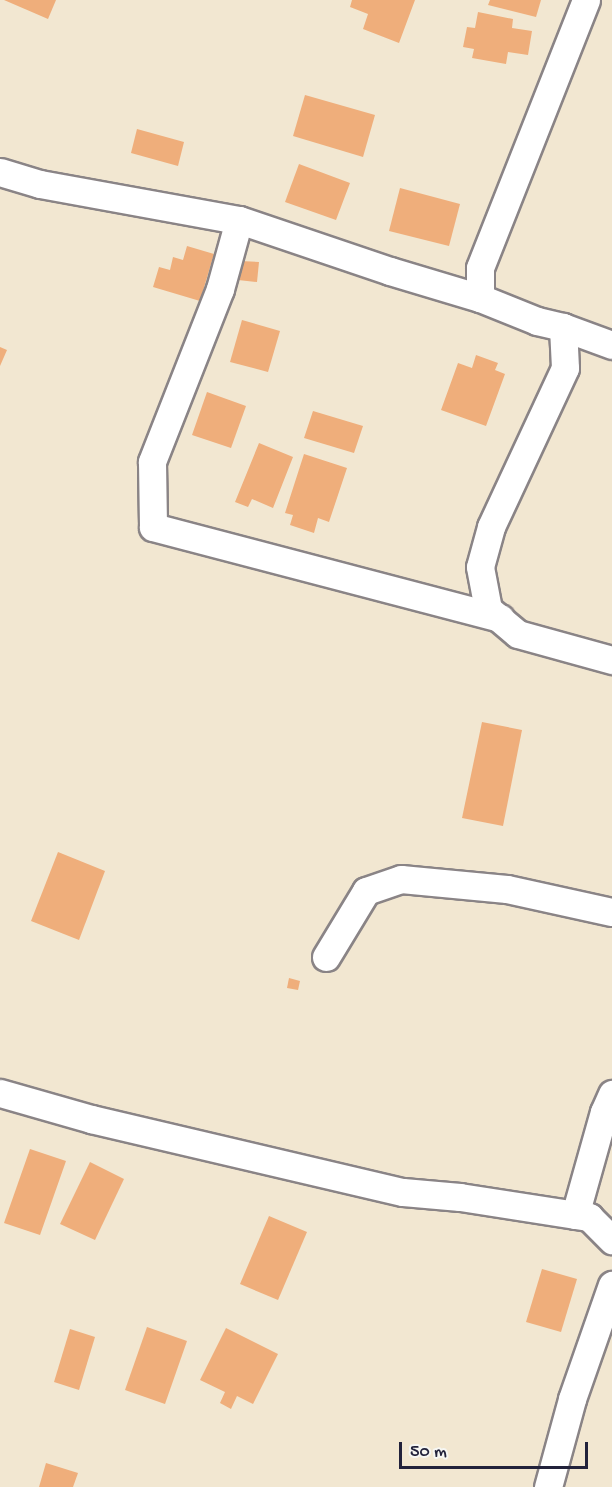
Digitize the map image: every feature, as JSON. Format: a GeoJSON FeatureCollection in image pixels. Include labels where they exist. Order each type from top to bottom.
{"type":"FeatureCollection","features":[{"type":"Feature","properties":{"kind":"street"},"geometry":{"type":"LineString","coordinates":[[480,298],[480,268],[586,0]]}},
{"type":"Feature","properties":{"kind":"street"},"geometry":{"type":"LineString","coordinates":[[0,172],[40,184],[239,220],[390,272],[480,298],[537,321],[563,327],[612,345]]}},
{"type":"Feature","properties":{"kind":"street"},"geometry":{"type":"LineString","coordinates":[[239,220],[220,289],[152,462],[153,527],[500,618]]}},
{"type":"Feature","properties":{"kind":"street"},"geometry":{"type":"LineString","coordinates":[[563,327],[565,368],[491,527],[480,567],[488,609],[518,634],[612,660]]}},
{"type":"Feature","properties":{"kind":"street"},"geometry":{"type":"LineString","coordinates":[[326,957],[366,891],[401,879],[507,889],[612,912]]}},
{"type":"Feature","properties":{"kind":"street"},"geometry":{"type":"LineString","coordinates":[[0,1094],[91,1119],[403,1192],[460,1197],[589,1217],[612,1240]]}},
{"type":"Feature","properties":{"kind":"street"},"geometry":{"type":"LineString","coordinates":[[575,1215],[604,1112],[612,1094]]}},
{"type":"Feature","properties":{"kind":"street"},"geometry":{"type":"LineString","coordinates":[[548,1487],[572,1399],[612,1286]]}},
{"type":"Feature","properties":{"kind":"building"},"geometry":{"type":"Polygon","coordinates":[[[4,0],[56,0],[48,19],[4,0]]]}},
{"type":"Feature","properties":{"kind":"building"},"geometry":{"type":"Polygon","coordinates":[[[352,0],[415,0],[399,43],[363,29],[368,14],[350,7],[352,0]]]}},
{"type":"Feature","properties":{"kind":"building"},"geometry":{"type":"Polygon","coordinates":[[[490,0],[541,0],[536,17],[488,5],[490,0]]]}},
{"type":"Feature","properties":{"kind":"building"},"geometry":{"type":"Polygon","coordinates":[[[478,12],[513,19],[512,28],[532,31],[528,55],[508,52],[506,64],[472,58],[474,49],[463,47],[467,27],[475,28],[478,12]]]}},
{"type":"Feature","properties":{"kind":"building"},"geometry":{"type":"Polygon","coordinates":[[[305,95],[375,115],[363,157],[293,136],[305,95]]]}},
{"type":"Feature","properties":{"kind":"building"},"geometry":{"type":"Polygon","coordinates":[[[137,129],[184,142],[178,166],[131,153],[137,129]]]}},
{"type":"Feature","properties":{"kind":"building"},"geometry":{"type":"Polygon","coordinates":[[[299,164],[350,183],[336,220],[285,202],[299,164]]]}},
{"type":"Feature","properties":{"kind":"building"},"geometry":{"type":"Polygon","coordinates":[[[400,188],[460,204],[449,246],[389,231],[400,188]]]}},
{"type":"Feature","properties":{"kind":"building"},"geometry":{"type":"Polygon","coordinates":[[[187,246],[214,254],[200,301],[153,287],[159,267],[170,270],[173,257],[183,260],[187,246]]]}},
{"type":"Feature","properties":{"kind":"building"},"geometry":{"type":"Polygon","coordinates":[[[240,261],[259,262],[257,282],[238,280],[240,261]]]}},
{"type":"Feature","properties":{"kind":"building"},"geometry":{"type":"Polygon","coordinates":[[[242,320],[280,331],[268,372],[230,362],[242,320]]]}},
{"type":"Feature","properties":{"kind":"building"},"geometry":{"type":"Polygon","coordinates":[[[0,347],[7,350],[0,366],[0,347]]]}},
{"type":"Feature","properties":{"kind":"building"},"geometry":{"type":"Polygon","coordinates":[[[476,355],[498,363],[495,370],[505,374],[486,426],[441,410],[458,363],[472,368],[476,355]]]}},
{"type":"Feature","properties":{"kind":"building"},"geometry":{"type":"Polygon","coordinates":[[[207,392],[246,406],[231,448],[192,435],[207,392]]]}},
{"type":"Feature","properties":{"kind":"building"},"geometry":{"type":"Polygon","coordinates":[[[313,411],[363,426],[354,453],[304,438],[313,411]]]}},
{"type":"Feature","properties":{"kind":"building"},"geometry":{"type":"Polygon","coordinates":[[[259,443],[293,457],[273,508],[252,499],[248,507],[235,502],[259,443]]]}},
{"type":"Feature","properties":{"kind":"building"},"geometry":{"type":"Polygon","coordinates":[[[304,454],[347,468],[329,522],[318,518],[314,533],[290,525],[293,515],[285,513],[304,454]]]}},
{"type":"Feature","properties":{"kind":"building"},"geometry":{"type":"Polygon","coordinates":[[[482,722],[522,730],[503,826],[462,818],[482,722]]]}},
{"type":"Feature","properties":{"kind":"building"},"geometry":{"type":"Polygon","coordinates":[[[58,852],[105,871],[79,940],[31,921],[58,852]]]}},
{"type":"Feature","properties":{"kind":"building"},"geometry":{"type":"Polygon","coordinates":[[[289,978],[300,981],[298,990],[287,988],[289,978]]]}},
{"type":"Feature","properties":{"kind":"building"},"geometry":{"type":"Polygon","coordinates":[[[30,1149],[66,1161],[40,1235],[4,1223],[30,1149]]]}},
{"type":"Feature","properties":{"kind":"building"},"geometry":{"type":"Polygon","coordinates":[[[90,1162],[124,1179],[95,1240],[60,1224],[90,1162]]]}},
{"type":"Feature","properties":{"kind":"building"},"geometry":{"type":"Polygon","coordinates":[[[269,1216],[307,1232],[278,1300],[240,1284],[269,1216]]]}},
{"type":"Feature","properties":{"kind":"building"},"geometry":{"type":"Polygon","coordinates":[[[542,1269],[577,1279],[561,1332],[526,1322],[542,1269]]]}},
{"type":"Feature","properties":{"kind":"building"},"geometry":{"type":"Polygon","coordinates":[[[147,1327],[187,1341],[165,1404],[125,1390],[147,1327]]]}},
{"type":"Feature","properties":{"kind":"building"},"geometry":{"type":"Polygon","coordinates":[[[226,1328],[278,1354],[253,1404],[237,1396],[231,1409],[220,1403],[225,1392],[200,1380],[226,1328]]]}},
{"type":"Feature","properties":{"kind":"building"},"geometry":{"type":"Polygon","coordinates":[[[70,1329],[95,1337],[79,1390],[54,1382],[70,1329]]]}},
{"type":"Feature","properties":{"kind":"building"},"geometry":{"type":"Polygon","coordinates":[[[46,1463],[78,1473],[73,1487],[39,1487],[46,1463]]]}}]}
